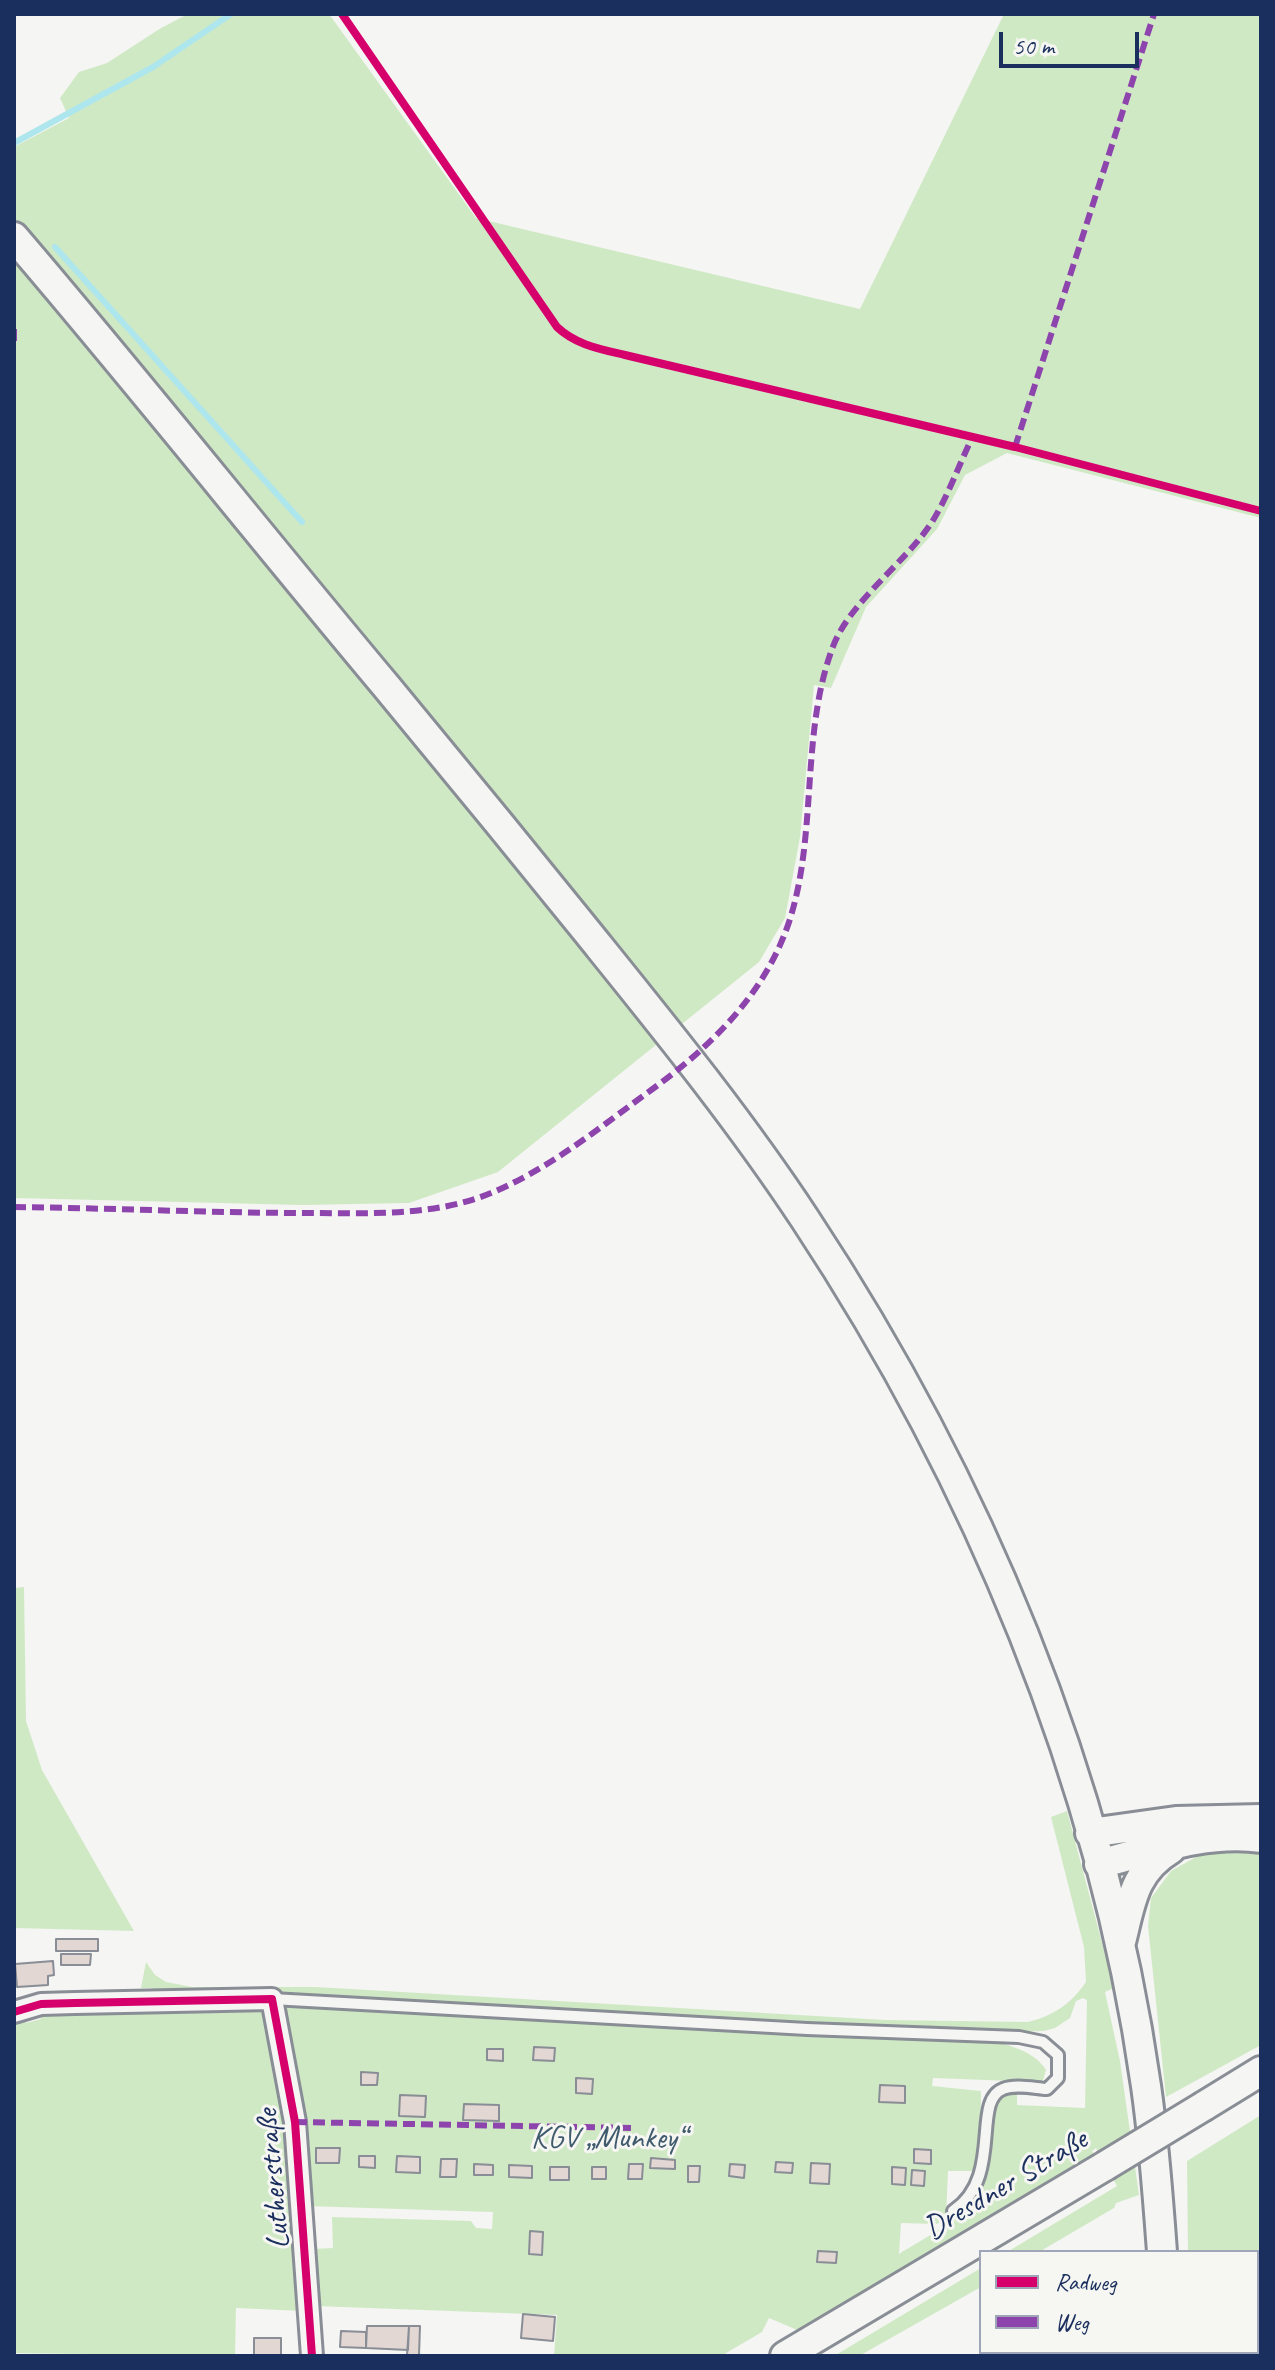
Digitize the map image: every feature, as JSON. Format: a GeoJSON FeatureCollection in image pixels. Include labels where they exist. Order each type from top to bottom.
{"type":"FeatureCollection","features":[{"type":"Feature","properties":{"kind":"main road"},"geometry":{"type":"LineString","coordinates":[[14,237],[469,785],[665,1027],[805,1219],[872,1325],[953,1473],[1039,1674],[1077,1785],[1119,1947],[1146,2084],[1162,2250]]}},
{"type":"Feature","properties":{"kind":"main road"},"geometry":{"type":"LineString","coordinates":[[1090,1833],[1176,1821],[1261,1819]]}},
{"type":"Feature","properties":{"kind":"main road"},"geometry":{"type":"LineString","coordinates":[[1099,1864],[1182,1843],[1223,1837],[1261,1838]]}},
{"type":"Feature","properties":{"kind":"main road"},"geometry":{"type":"LineString","coordinates":[[1119,1947],[1142,1875],[1157,1857],[1182,1843]]}},
{"type":"Feature","properties":{"kind":"main road","name":"Dresdner Straße"},"geometry":{"type":"LineString","coordinates":[[785,2356],[1261,2071]]}},
{"type":"Feature","properties":{"kind":"street"},"geometry":{"type":"LineString","coordinates":[[14,2012],[41,2004],[272,1999]]}},
{"type":"Feature","properties":{"kind":"street","name":"Lutherstraße"},"geometry":{"type":"LineString","coordinates":[[272,1999],[295,2122],[312,2356]]}},
{"type":"Feature","properties":{"kind":"lane"},"geometry":{"type":"LineString","coordinates":[[272,1999],[807,2029],[970,2034],[1043,2042],[1058,2055],[1058,2078],[1047,2089],[1007,2087],[991,2099],[979,2179],[971,2196],[953,2211]]}},
{"type":"Feature","properties":{"kind":"green space"},"geometry":{"type":"Polygon","coordinates":[[[188,14],[329,14],[476,218],[860,309],[1004,14],[1261,14],[1261,518],[1007,453],[965,475],[937,529],[866,607],[831,688],[814,685],[800,837],[785,918],[759,962],[498,1172],[409,1203],[302,1205],[14,1198],[14,147],[69,118],[60,98],[79,72],[107,63],[188,14]]]}},
{"type":"Feature","properties":{"kind":"green space"},"geometry":{"type":"Polygon","coordinates":[[[24,1587],[26,1721],[42,1770],[134,1931],[14,1928],[14,1588],[24,1587]]]}},
{"type":"Feature","properties":{"kind":"green space","name":"KGV „Munkey“"},"geometry":{"type":"Polygon","coordinates":[[[1067,1811],[1114,1988],[1105,1992],[1120,2061],[1139,2195],[1116,2203],[1114,2208],[1042,2250],[1010,2250],[1117,2186],[1096,2148],[1092,2151],[1096,2156],[802,2332],[769,2318],[762,2332],[721,2356],[554,2356],[557,2315],[316,2306],[312,2249],[333,2248],[332,2217],[471,2221],[476,2228],[492,2229],[493,2212],[306,2206],[283,2006],[989,2040],[1035,2058],[1046,2070],[1043,2080],[1039,2082],[933,2078],[932,2086],[981,2091],[980,2162],[973,2171],[948,2171],[946,2218],[937,2224],[901,2223],[899,2254],[957,2216],[977,2191],[984,2175],[991,2118],[1000,2096],[1017,2091],[1017,2105],[1085,2108],[1087,2000],[1076,2001],[1070,2018],[1055,2028],[1008,2032],[805,2024],[270,1994],[151,1998],[152,1988],[141,1988],[146,1962],[155,1975],[166,1982],[192,1987],[316,1987],[885,2020],[1028,2022],[1061,2008],[1086,1982],[1084,1947],[1051,1817],[1067,1811]]]}},
{"type":"Feature","properties":{"kind":"green space"},"geometry":{"type":"Polygon","coordinates":[[[1227,1849],[1261,1852],[1261,2045],[1166,2097],[1148,1926],[1151,1898],[1171,1871],[1196,1857],[1227,1849]]]}},
{"type":"Feature","properties":{"kind":"green space"},"geometry":{"type":"Polygon","coordinates":[[[261,2005],[268,2014],[289,2122],[303,2311],[236,2308],[235,2356],[14,2353],[14,2018],[23,2015],[26,2023],[41,2019],[40,2010],[261,2005]]]}},
{"type":"Feature","properties":{"kind":"green space"},"geometry":{"type":"Polygon","coordinates":[[[1261,2115],[1261,2356],[1190,2356],[1259,2354],[1259,2250],[1188,2250],[1187,2161],[1261,2115]]]}},
{"type":"Feature","properties":{"kind":"green space"},"geometry":{"type":"Polygon","coordinates":[[[979,2269],[979,2288],[859,2356],[834,2356],[979,2269]]]}},
{"type":"Feature","properties":{"kind":"building"},"geometry":{"type":"Polygon","coordinates":[[[56,1939],[98,1939],[98,1951],[56,1951],[56,1939]]]}},
{"type":"Feature","properties":{"kind":"building"},"geometry":{"type":"Polygon","coordinates":[[[61,1954],[91,1954],[90,1965],[61,1965],[61,1954]]]}},
{"type":"Feature","properties":{"kind":"building"},"geometry":{"type":"Polygon","coordinates":[[[53,1961],[54,1975],[48,1976],[48,1985],[17,1987],[15,1964],[53,1961]]]}},
{"type":"Feature","properties":{"kind":"building"},"geometry":{"type":"Polygon","coordinates":[[[534,2047],[555,2048],[554,2061],[533,2060],[534,2047]]]}},
{"type":"Feature","properties":{"kind":"building"},"geometry":{"type":"Polygon","coordinates":[[[487,2049],[503,2049],[503,2061],[487,2060],[487,2049]]]}},
{"type":"Feature","properties":{"kind":"building"},"geometry":{"type":"Polygon","coordinates":[[[361,2072],[378,2073],[377,2085],[361,2085],[361,2072]]]}},
{"type":"Feature","properties":{"kind":"building"},"geometry":{"type":"Polygon","coordinates":[[[576,2078],[593,2079],[592,2094],[576,2093],[576,2078]]]}},
{"type":"Feature","properties":{"kind":"building"},"geometry":{"type":"Polygon","coordinates":[[[880,2085],[905,2086],[905,2103],[879,2102],[880,2085]]]}},
{"type":"Feature","properties":{"kind":"building"},"geometry":{"type":"Polygon","coordinates":[[[400,2095],[426,2096],[425,2117],[399,2116],[400,2095]]]}},
{"type":"Feature","properties":{"kind":"building"},"geometry":{"type":"Polygon","coordinates":[[[464,2104],[499,2105],[499,2121],[463,2120],[464,2104]]]}},
{"type":"Feature","properties":{"kind":"building"},"geometry":{"type":"Polygon","coordinates":[[[316,2148],[340,2148],[339,2163],[316,2163],[316,2148]]]}},
{"type":"Feature","properties":{"kind":"building"},"geometry":{"type":"Polygon","coordinates":[[[914,2149],[931,2150],[931,2164],[914,2163],[914,2149]]]}},
{"type":"Feature","properties":{"kind":"building"},"geometry":{"type":"Polygon","coordinates":[[[359,2156],[375,2156],[375,2168],[359,2167],[359,2156]]]}},
{"type":"Feature","properties":{"kind":"building"},"geometry":{"type":"Polygon","coordinates":[[[397,2156],[420,2157],[420,2173],[396,2172],[397,2156]]]}},
{"type":"Feature","properties":{"kind":"building"},"geometry":{"type":"Polygon","coordinates":[[[651,2158],[675,2160],[675,2169],[650,2168],[651,2158]]]}},
{"type":"Feature","properties":{"kind":"building"},"geometry":{"type":"Polygon","coordinates":[[[441,2159],[457,2159],[456,2177],[440,2177],[441,2159]]]}},
{"type":"Feature","properties":{"kind":"building"},"geometry":{"type":"Polygon","coordinates":[[[776,2162],[793,2163],[792,2173],[775,2172],[776,2162]]]}},
{"type":"Feature","properties":{"kind":"building"},"geometry":{"type":"Polygon","coordinates":[[[811,2163],[830,2164],[829,2184],[810,2183],[811,2163]]]}},
{"type":"Feature","properties":{"kind":"building"},"geometry":{"type":"Polygon","coordinates":[[[474,2164],[493,2165],[493,2175],[474,2175],[474,2164]]]}},
{"type":"Feature","properties":{"kind":"building"},"geometry":{"type":"Polygon","coordinates":[[[629,2164],[643,2164],[642,2179],[628,2179],[629,2164]]]}},
{"type":"Feature","properties":{"kind":"building"},"geometry":{"type":"Polygon","coordinates":[[[730,2164],[745,2165],[744,2178],[729,2176],[730,2164]]]}},
{"type":"Feature","properties":{"kind":"building"},"geometry":{"type":"Polygon","coordinates":[[[509,2165],[532,2166],[532,2178],[509,2177],[509,2165]]]}},
{"type":"Feature","properties":{"kind":"building"},"geometry":{"type":"Polygon","coordinates":[[[688,2166],[700,2166],[699,2182],[688,2182],[688,2166]]]}},
{"type":"Feature","properties":{"kind":"building"},"geometry":{"type":"Polygon","coordinates":[[[550,2167],[569,2167],[569,2180],[550,2180],[550,2167]]]}},
{"type":"Feature","properties":{"kind":"building"},"geometry":{"type":"Polygon","coordinates":[[[592,2167],[606,2167],[606,2179],[592,2179],[592,2167]]]}},
{"type":"Feature","properties":{"kind":"building"},"geometry":{"type":"Polygon","coordinates":[[[892,2167],[906,2168],[905,2185],[892,2184],[892,2167]]]}},
{"type":"Feature","properties":{"kind":"building"},"geometry":{"type":"Polygon","coordinates":[[[912,2170],[925,2171],[924,2186],[911,2185],[912,2170]]]}},
{"type":"Feature","properties":{"kind":"building"},"geometry":{"type":"Polygon","coordinates":[[[530,2231],[543,2232],[542,2255],[529,2254],[530,2231]]]}},
{"type":"Feature","properties":{"kind":"building"},"geometry":{"type":"Polygon","coordinates":[[[818,2251],[837,2252],[836,2263],[817,2262],[818,2251]]]}},
{"type":"Feature","properties":{"kind":"building"},"geometry":{"type":"Polygon","coordinates":[[[523,2314],[555,2317],[553,2341],[521,2338],[523,2314]]]}},
{"type":"Feature","properties":{"kind":"building"},"geometry":{"type":"Polygon","coordinates":[[[367,2326],[409,2326],[408,2350],[366,2348],[367,2326]]]}},
{"type":"Feature","properties":{"kind":"building"},"geometry":{"type":"Polygon","coordinates":[[[409,2326],[420,2326],[419,2355],[407,2355],[409,2326]]]}},
{"type":"Feature","properties":{"kind":"building"},"geometry":{"type":"Polygon","coordinates":[[[341,2331],[366,2332],[366,2348],[340,2347],[341,2331]]]}},
{"type":"Feature","properties":{"kind":"building"},"geometry":{"type":"Polygon","coordinates":[[[254,2338],[281,2338],[281,2356],[254,2356],[254,2338]]]}},
{"type":"Feature","properties":{"kind":"waterway"},"geometry":{"type":"LineString","coordinates":[[14,143],[153,67],[231,14]]}},
{"type":"Feature","properties":{"kind":"waterway"},"geometry":{"type":"LineString","coordinates":[[55,247],[302,522]]}},
{"type":"Feature","properties":{"kind":"marked path"},"geometry":{"type":"LineString","coordinates":[[1015,447],[1154,14]]}},
{"type":"Feature","properties":{"kind":"marked path"},"geometry":{"type":"LineString","coordinates":[[14,329],[14,342]]}},
{"type":"Feature","properties":{"kind":"marked path"},"geometry":{"type":"LineString","coordinates":[[14,1207],[354,1213],[400,1212],[446,1206],[491,1193],[533,1172],[670,1076],[733,1017],[751,995],[780,946],[799,885],[817,711],[823,677],[834,644],[853,612],[932,522],[972,438]]}},
{"type":"Feature","properties":{"kind":"marked path"},"geometry":{"type":"LineString","coordinates":[[295,2122],[635,2128]]}},
{"type":"Feature","properties":{"kind":"cycle path"},"geometry":{"type":"LineString","coordinates":[[342,14],[557,327],[572,338],[606,351],[1015,447],[1261,511]]}},
{"type":"Feature","properties":{"kind":"cycle path"},"geometry":{"type":"LineString","coordinates":[[14,2012],[41,2004],[272,1999],[295,2122],[312,2356]]}}]}
